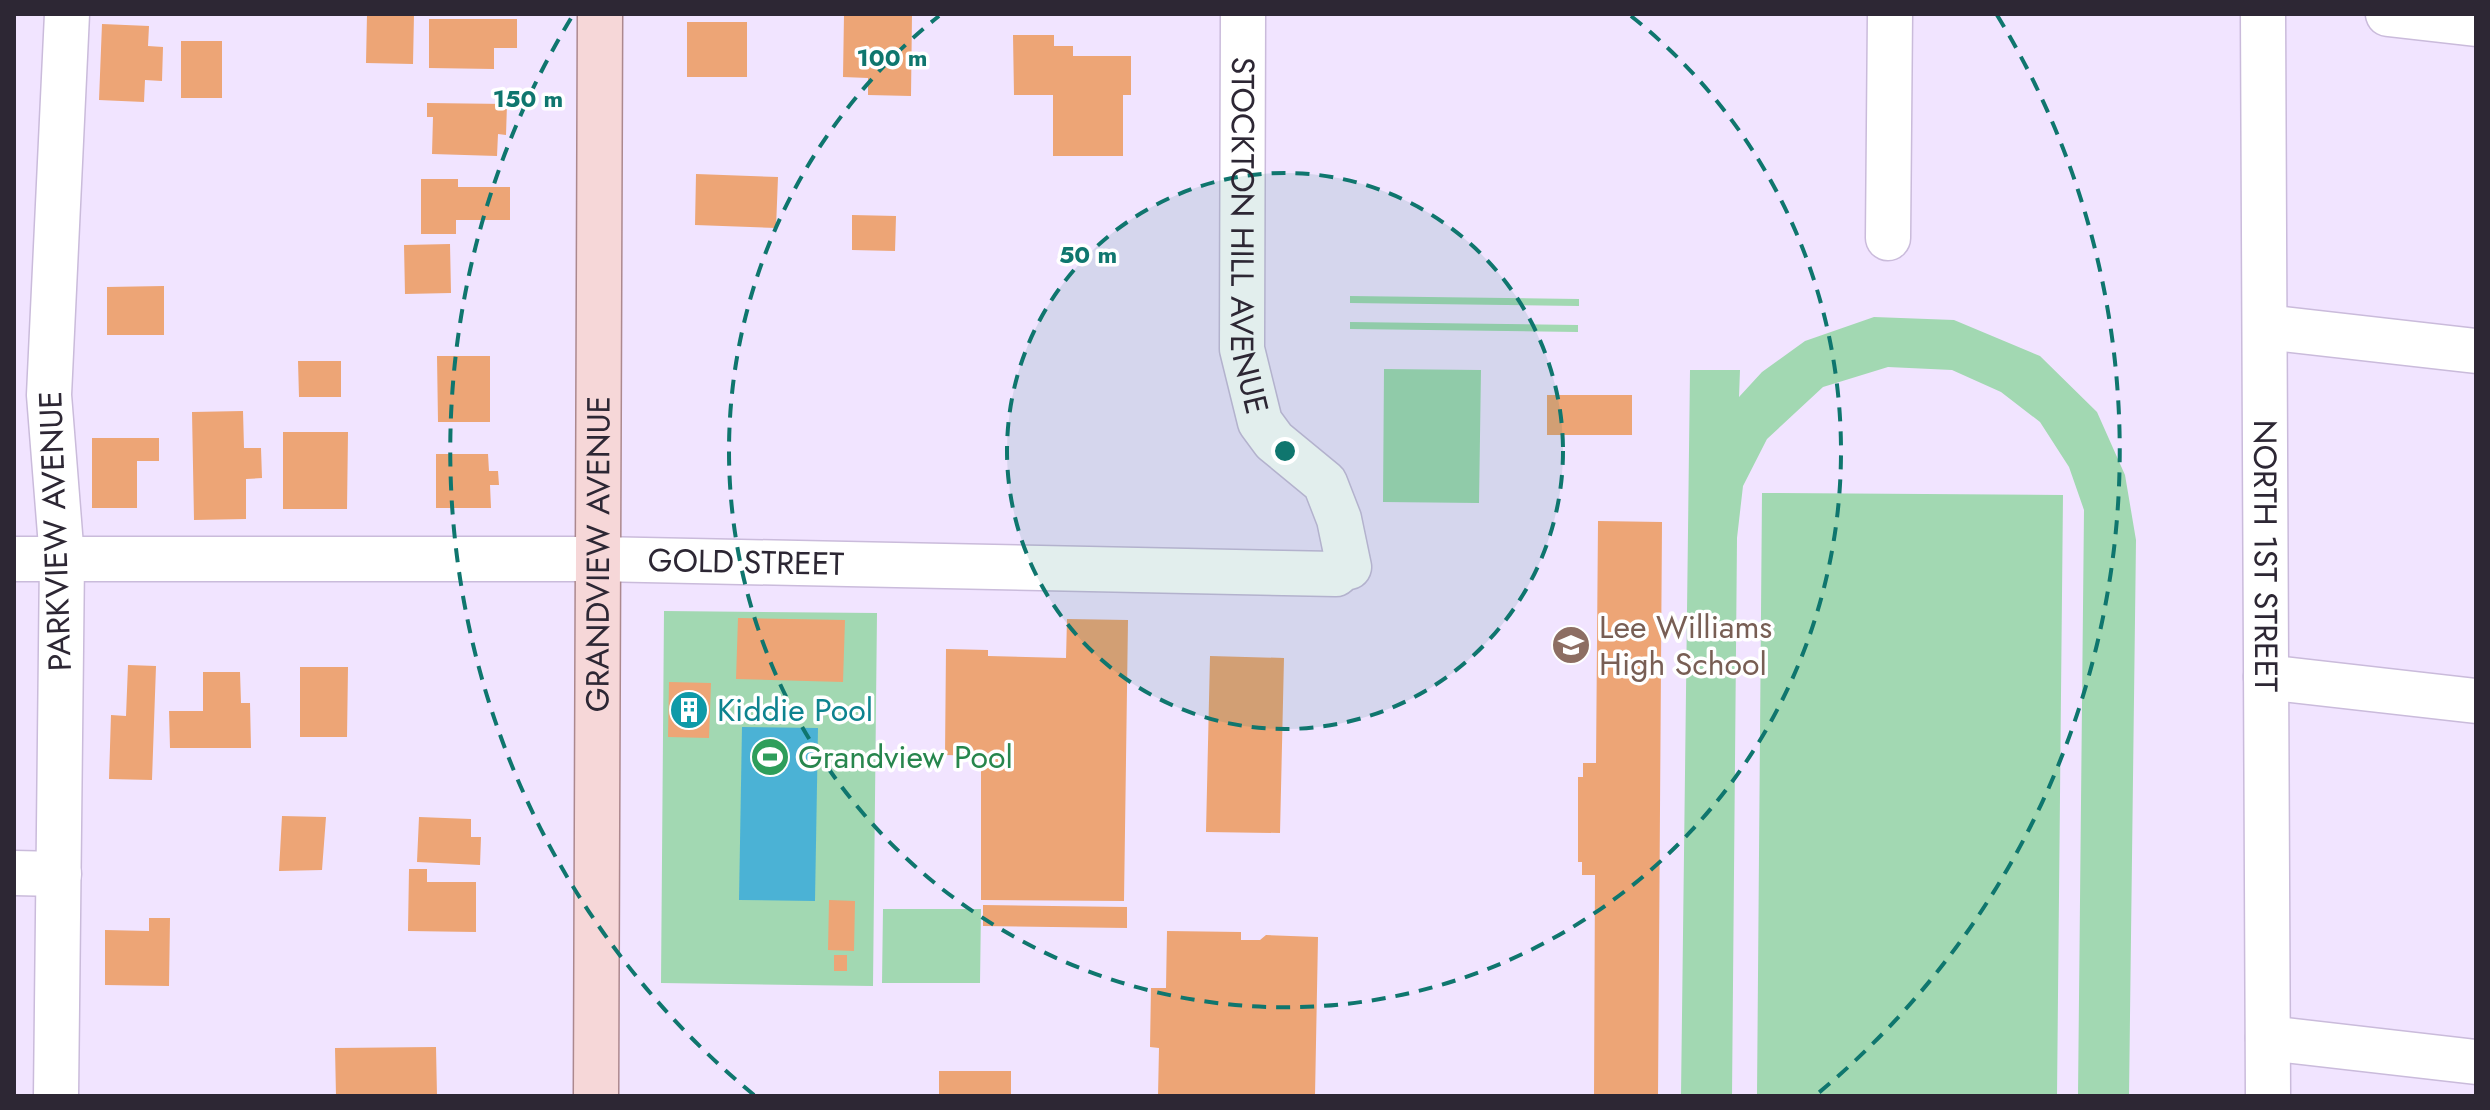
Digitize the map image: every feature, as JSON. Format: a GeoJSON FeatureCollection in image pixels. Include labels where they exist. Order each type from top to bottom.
{"type":"FeatureCollection","features":[{"type":"Feature","properties":{"kind":"main road","name":"GRANDVIEW AVENUE"},"geometry":{"type":"LineString","coordinates":[[596,1096],[600,14]]}},
{"type":"Feature","properties":{"kind":"street","name":"PARKVIEW AVENUE"},"geometry":{"type":"LineString","coordinates":[[56,1096],[62,559],[49,395],[67,14]]}},
{"type":"Feature","properties":{"kind":"street","name":"STOCKTON HILL AVENUE"},"geometry":{"type":"LineString","coordinates":[[1243,14],[1242,349],[1260,422],[1274,441],[1325,483],[1339,519],[1342,570]]}},
{"type":"Feature","properties":{"kind":"street"},"geometry":{"type":"LineString","coordinates":[[1888,238],[1890,14]]}},
{"type":"Feature","properties":{"kind":"street","name":"NORTH 1ST STREET"},"geometry":{"type":"LineString","coordinates":[[2263,14],[2268,1096]]}},
{"type":"Feature","properties":{"kind":"street"},"geometry":{"type":"LineString","coordinates":[[2388,14],[2476,24]]}},
{"type":"Feature","properties":{"kind":"street"},"geometry":{"type":"LineString","coordinates":[[2265,327],[2476,351]]}},
{"type":"Feature","properties":{"kind":"street","name":"GOLD STREET"},"geometry":{"type":"LineString","coordinates":[[14,559],[597,559],[1342,570]]}},
{"type":"Feature","properties":{"kind":"street"},"geometry":{"type":"LineString","coordinates":[[2266,677],[2476,701]]}},
{"type":"Feature","properties":{"kind":"street"},"geometry":{"type":"LineString","coordinates":[[14,873],[59,874]]}},
{"type":"Feature","properties":{"kind":"street"},"geometry":{"type":"LineString","coordinates":[[2268,1038],[2476,1062]]}},
{"type":"Feature","properties":{"kind":"green space"},"geometry":{"type":"Polygon","coordinates":[[[1350,296],[1579,299],[1579,306],[1350,303],[1350,296]]]}},
{"type":"Feature","properties":{"kind":"green space"},"geometry":{"type":"Polygon","coordinates":[[[1874,317],[1954,320],[2040,356],[2097,412],[2125,475],[2136,540],[2129,1096],[2078,1096],[2084,510],[2069,467],[2040,422],[2001,392],[1952,370],[1888,367],[1823,387],[1767,439],[1743,486],[1737,538],[1732,1096],[1681,1096],[1690,370],[1740,370],[1739,397],[1762,372],[1805,341],[1874,317]]]}},
{"type":"Feature","properties":{"kind":"green space"},"geometry":{"type":"Polygon","coordinates":[[[1350,322],[1578,325],[1578,332],[1350,329],[1350,322]]]}},
{"type":"Feature","properties":{"kind":"green space"},"geometry":{"type":"Polygon","coordinates":[[[1384,369],[1481,370],[1479,503],[1383,502],[1384,369]]]}},
{"type":"Feature","properties":{"kind":"green space"},"geometry":{"type":"Polygon","coordinates":[[[1762,493],[2063,495],[2057,1096],[1757,1096],[1762,493]]]}},
{"type":"Feature","properties":{"kind":"green space","name":"Grandview Pool"},"geometry":{"type":"Polygon","coordinates":[[[664,611],[877,613],[873,986],[661,983],[664,611]]]}},
{"type":"Feature","properties":{"kind":"green space"},"geometry":{"type":"Polygon","coordinates":[[[883,909],[981,909],[980,983],[882,983],[883,909]]]}},
{"type":"Feature","properties":{"kind":"water"},"geometry":{"type":"Polygon","coordinates":[[[742,727],[818,728],[815,901],[739,900],[742,727]]]}},
{"type":"Feature","properties":{"kind":"building"},"geometry":{"type":"Polygon","coordinates":[[[367,14],[414,14],[413,64],[366,63],[367,14]]]}},
{"type":"Feature","properties":{"kind":"building"},"geometry":{"type":"Polygon","coordinates":[[[844,14],[912,14],[911,96],[868,95],[868,78],[843,77],[844,14]]]}},
{"type":"Feature","properties":{"kind":"building"},"geometry":{"type":"Polygon","coordinates":[[[429,19],[517,19],[517,48],[494,48],[494,69],[429,68],[429,19]]]}},
{"type":"Feature","properties":{"kind":"building"},"geometry":{"type":"Polygon","coordinates":[[[687,22],[747,22],[747,77],[687,77],[687,22]]]}},
{"type":"Feature","properties":{"kind":"building"},"geometry":{"type":"Polygon","coordinates":[[[102,24],[149,26],[148,46],[163,47],[162,81],[145,80],[144,102],[99,100],[102,24]]]}},
{"type":"Feature","properties":{"kind":"building"},"geometry":{"type":"Polygon","coordinates":[[[1013,35],[1054,35],[1054,46],[1073,46],[1073,56],[1131,56],[1131,95],[1123,95],[1123,156],[1053,156],[1053,95],[1014,95],[1013,35]]]}},
{"type":"Feature","properties":{"kind":"building"},"geometry":{"type":"Polygon","coordinates":[[[181,41],[222,41],[222,98],[181,98],[181,41]]]}},
{"type":"Feature","properties":{"kind":"building"},"geometry":{"type":"Polygon","coordinates":[[[427,103],[507,104],[506,135],[498,134],[497,156],[432,154],[433,117],[427,117],[427,103]]]}},
{"type":"Feature","properties":{"kind":"building"},"geometry":{"type":"Polygon","coordinates":[[[696,174],[778,177],[776,228],[695,225],[696,174]]]}},
{"type":"Feature","properties":{"kind":"building"},"geometry":{"type":"Polygon","coordinates":[[[421,179],[458,179],[458,187],[510,187],[510,220],[456,220],[456,234],[421,234],[421,179]]]}},
{"type":"Feature","properties":{"kind":"building"},"geometry":{"type":"Polygon","coordinates":[[[852,215],[896,216],[895,251],[852,250],[852,215]]]}},
{"type":"Feature","properties":{"kind":"building"},"geometry":{"type":"Polygon","coordinates":[[[450,244],[451,293],[405,294],[404,245],[450,244]]]}},
{"type":"Feature","properties":{"kind":"building"},"geometry":{"type":"Polygon","coordinates":[[[164,286],[164,335],[107,335],[107,287],[164,286]]]}},
{"type":"Feature","properties":{"kind":"building"},"geometry":{"type":"Polygon","coordinates":[[[437,356],[490,356],[490,422],[438,422],[437,356]]]}},
{"type":"Feature","properties":{"kind":"building"},"geometry":{"type":"Polygon","coordinates":[[[298,361],[341,361],[341,397],[299,397],[298,361]]]}},
{"type":"Feature","properties":{"kind":"building"},"geometry":{"type":"Polygon","coordinates":[[[1547,395],[1632,395],[1632,435],[1547,435],[1547,395]]]}},
{"type":"Feature","properties":{"kind":"building"},"geometry":{"type":"Polygon","coordinates":[[[243,411],[244,448],[261,448],[262,478],[246,479],[246,519],[194,520],[192,412],[243,411]]]}},
{"type":"Feature","properties":{"kind":"building"},"geometry":{"type":"Polygon","coordinates":[[[283,432],[348,432],[347,509],[283,509],[283,432]]]}},
{"type":"Feature","properties":{"kind":"building"},"geometry":{"type":"Polygon","coordinates":[[[92,438],[159,438],[159,461],[137,461],[137,508],[92,508],[92,438]]]}},
{"type":"Feature","properties":{"kind":"building"},"geometry":{"type":"Polygon","coordinates":[[[436,454],[488,454],[489,471],[498,471],[499,485],[490,485],[491,508],[436,508],[436,454]]]}},
{"type":"Feature","properties":{"kind":"building"},"geometry":{"type":"Polygon","coordinates":[[[1598,521],[1662,522],[1658,1096],[1594,1096],[1595,875],[1582,875],[1582,862],[1578,862],[1578,777],[1583,777],[1583,763],[1596,763],[1598,521]]]}},
{"type":"Feature","properties":{"kind":"building"},"geometry":{"type":"Polygon","coordinates":[[[738,618],[845,620],[843,682],[736,679],[738,618]]]}},
{"type":"Feature","properties":{"kind":"building"},"geometry":{"type":"Polygon","coordinates":[[[1067,619],[1128,620],[1124,901],[981,900],[981,756],[945,755],[946,649],[988,650],[988,656],[1066,658],[1067,619]]]}},
{"type":"Feature","properties":{"kind":"building"},"geometry":{"type":"Polygon","coordinates":[[[1210,656],[1284,658],[1280,833],[1206,832],[1210,656]]]}},
{"type":"Feature","properties":{"kind":"building"},"geometry":{"type":"Polygon","coordinates":[[[128,665],[156,666],[152,780],[109,779],[111,715],[126,716],[128,665]]]}},
{"type":"Feature","properties":{"kind":"building"},"geometry":{"type":"Polygon","coordinates":[[[300,667],[348,667],[347,737],[300,737],[300,667]]]}},
{"type":"Feature","properties":{"kind":"building"},"geometry":{"type":"Polygon","coordinates":[[[203,672],[240,672],[241,703],[250,703],[251,748],[170,748],[169,711],[203,711],[203,672]]]}},
{"type":"Feature","properties":{"kind":"building","name":"Kiddie Pool"},"geometry":{"type":"Polygon","coordinates":[[[669,682],[711,683],[709,738],[668,737],[669,682]]]}},
{"type":"Feature","properties":{"kind":"building"},"geometry":{"type":"Polygon","coordinates":[[[282,816],[326,817],[322,870],[279,871],[282,816]]]}},
{"type":"Feature","properties":{"kind":"building"},"geometry":{"type":"Polygon","coordinates":[[[419,817],[471,819],[471,837],[481,837],[480,865],[417,862],[419,817]]]}},
{"type":"Feature","properties":{"kind":"building"},"geometry":{"type":"Polygon","coordinates":[[[409,869],[427,869],[427,882],[476,882],[476,932],[408,931],[409,869]]]}},
{"type":"Feature","properties":{"kind":"building"},"geometry":{"type":"Polygon","coordinates":[[[829,900],[855,901],[854,951],[828,950],[829,900]]]}},
{"type":"Feature","properties":{"kind":"building"},"geometry":{"type":"Polygon","coordinates":[[[983,905],[1127,907],[1127,928],[983,926],[983,905]]]}},
{"type":"Feature","properties":{"kind":"building"},"geometry":{"type":"Polygon","coordinates":[[[149,918],[170,918],[169,986],[105,985],[105,930],[149,931],[149,918]]]}},
{"type":"Feature","properties":{"kind":"building"},"geometry":{"type":"Polygon","coordinates":[[[1167,931],[1241,932],[1241,940],[1260,940],[1266,935],[1318,937],[1315,1096],[1158,1096],[1159,1048],[1150,1047],[1151,988],[1166,988],[1167,931]]]}},
{"type":"Feature","properties":{"kind":"building"},"geometry":{"type":"Polygon","coordinates":[[[834,955],[847,955],[847,971],[834,971],[834,955]]]}},
{"type":"Feature","properties":{"kind":"building"},"geometry":{"type":"Polygon","coordinates":[[[436,1047],[437,1096],[336,1096],[335,1048],[436,1047]]]}},
{"type":"Feature","properties":{"kind":"building"},"geometry":{"type":"Polygon","coordinates":[[[939,1071],[1011,1071],[1011,1096],[939,1096],[939,1071]]]}},
{"type":"Feature","properties":{"kind":"place","name":"Lee Williams High School"},"geometry":{"type":"Point","coordinates":[1571,645]}},
{"type":"Feature","properties":{"kind":"place","name":"Kiddie Pool"},"geometry":{"type":"Point","coordinates":[689,710]}},
{"type":"Feature","properties":{"kind":"place","name":"Grandview Pool"},"geometry":{"type":"Point","coordinates":[770,757]}}]}
